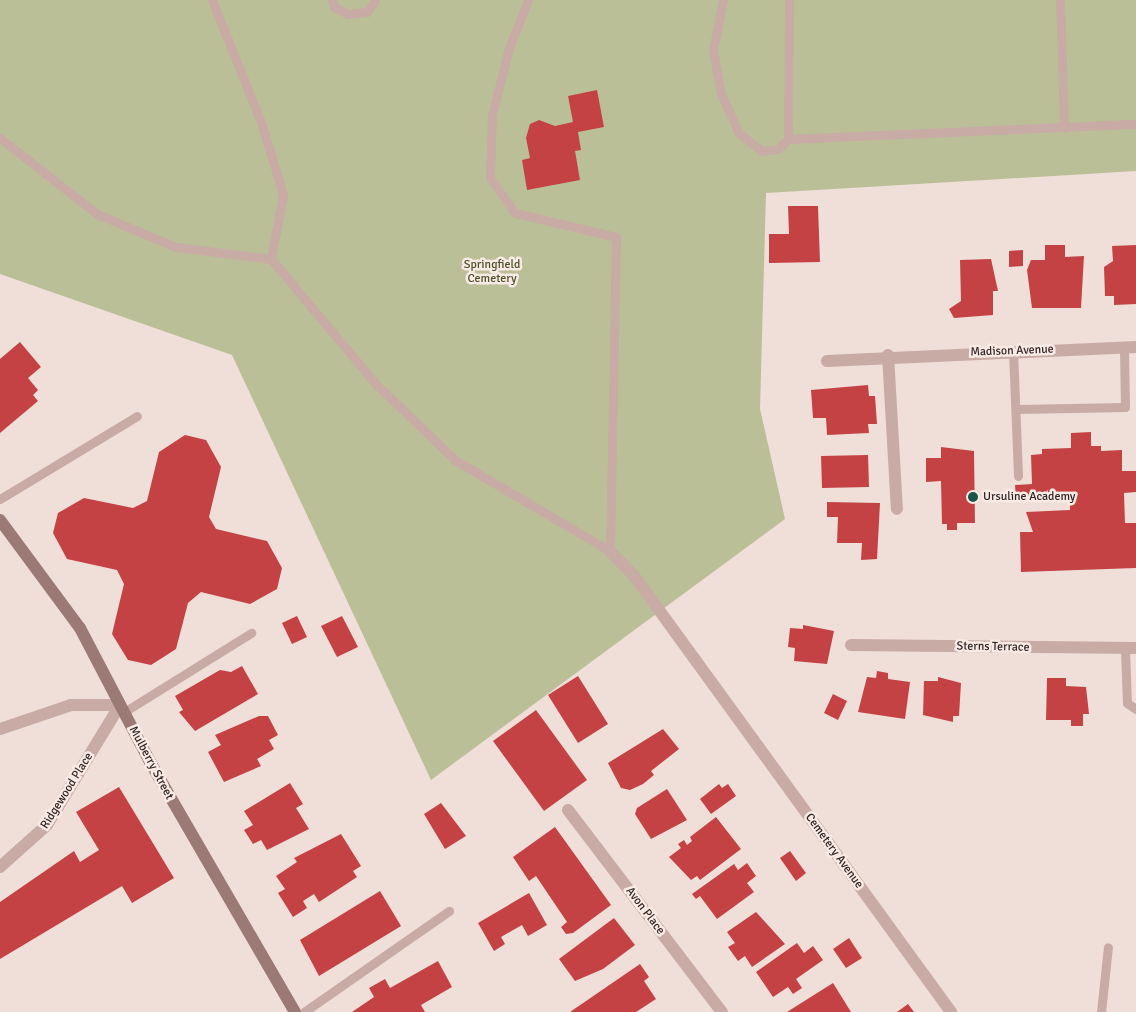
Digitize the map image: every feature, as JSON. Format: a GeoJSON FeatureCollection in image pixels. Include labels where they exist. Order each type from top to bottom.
{"type":"FeatureCollection","features":[{"type":"Feature","properties":{"kind":"street","name":"Madison Avenue"},"geometry":{"type":"LineString","coordinates":[[827,361],[888,355],[1130,347]]}},
{"type":"Feature","properties":{"kind":"street"},"geometry":{"type":"LineString","coordinates":[[888,355],[897,509]]}},
{"type":"Feature","properties":{"kind":"street","name":"Mulberry Street"},"geometry":{"type":"LineString","coordinates":[[0,520],[80,628],[122,708],[295,1012]]}},
{"type":"Feature","properties":{"kind":"street","name":"Cemetery Avenue"},"geometry":{"type":"LineString","coordinates":[[610,551],[635,577],[716,691],[952,1012]]}},
{"type":"Feature","properties":{"kind":"street","name":"Sterns Terrace"},"geometry":{"type":"LineString","coordinates":[[851,645],[1131,649]]}},
{"type":"Feature","properties":{"kind":"street"},"geometry":{"type":"LineString","coordinates":[[0,729],[71,705],[122,708]]}},
{"type":"Feature","properties":{"kind":"street","name":"Ridgewood Place"},"geometry":{"type":"LineString","coordinates":[[0,867],[48,825],[122,708]]}},
{"type":"Feature","properties":{"kind":"street","name":"Avon Place"},"geometry":{"type":"LineString","coordinates":[[568,810],[722,1012]]}},
{"type":"Feature","properties":{"kind":"lane"},"geometry":{"type":"LineString","coordinates":[[212,0],[261,122],[283,194],[271,259]]}},
{"type":"Feature","properties":{"kind":"lane"},"geometry":{"type":"LineString","coordinates":[[332,0],[334,7],[348,14],[367,12],[375,0]]}},
{"type":"Feature","properties":{"kind":"lane"},"geometry":{"type":"LineString","coordinates":[[0,138],[97,214],[176,246],[271,259],[376,384],[455,460],[610,551],[616,238],[515,213],[490,178],[492,115],[509,48],[528,0]]}},
{"type":"Feature","properties":{"kind":"lane"},"geometry":{"type":"LineString","coordinates":[[723,0],[713,50],[721,94],[739,132],[760,151],[778,149],[788,139],[1136,124]]}},
{"type":"Feature","properties":{"kind":"lane"},"geometry":{"type":"LineString","coordinates":[[788,139],[789,0]]}},
{"type":"Feature","properties":{"kind":"lane"},"geometry":{"type":"LineString","coordinates":[[1060,0],[1064,128]]}},
{"type":"Feature","properties":{"kind":"lane"},"geometry":{"type":"LineString","coordinates":[[1017,409],[1125,407],[1130,347]]}},
{"type":"Feature","properties":{"kind":"lane"},"geometry":{"type":"LineString","coordinates":[[1014,351],[1018,476]]}},
{"type":"Feature","properties":{"kind":"lane"},"geometry":{"type":"LineString","coordinates":[[0,498],[137,416]]}},
{"type":"Feature","properties":{"kind":"lane"},"geometry":{"type":"LineString","coordinates":[[122,708],[251,633]]}},
{"type":"Feature","properties":{"kind":"lane"},"geometry":{"type":"LineString","coordinates":[[1131,649],[1127,703],[1136,709]]}},
{"type":"Feature","properties":{"kind":"lane"},"geometry":{"type":"LineString","coordinates":[[304,1012],[449,911]]}},
{"type":"Feature","properties":{"kind":"lane"},"geometry":{"type":"LineString","coordinates":[[1101,1012],[1108,947]]}},
{"type":"Feature","properties":{"kind":"green space","name":"Springfield Cemetery"},"geometry":{"type":"Polygon","coordinates":[[[0,0],[1136,0],[1136,171],[766,193],[760,409],[785,519],[431,780],[232,355],[0,274],[0,0]]]}},
{"type":"Feature","properties":{"kind":"building"},"geometry":{"type":"Polygon","coordinates":[[[597,90],[604,127],[578,132],[581,150],[575,151],[580,180],[527,190],[522,160],[530,158],[526,138],[530,124],[539,120],[555,126],[573,122],[568,96],[597,90]]]}},
{"type":"Feature","properties":{"kind":"building"},"geometry":{"type":"Polygon","coordinates":[[[788,206],[818,206],[820,262],[769,263],[769,234],[789,234],[788,206]]]}},
{"type":"Feature","properties":{"kind":"building"},"geometry":{"type":"Polygon","coordinates":[[[1045,245],[1065,245],[1065,257],[1084,256],[1081,308],[1032,308],[1027,270],[1031,260],[1045,260],[1045,245]]]}},
{"type":"Feature","properties":{"kind":"building"},"geometry":{"type":"Polygon","coordinates":[[[1136,245],[1136,304],[1114,305],[1114,296],[1105,296],[1104,267],[1113,261],[1112,246],[1136,245]]]}},
{"type":"Feature","properties":{"kind":"building"},"geometry":{"type":"Polygon","coordinates":[[[1023,250],[1023,266],[1009,267],[1009,251],[1023,250]]]}},
{"type":"Feature","properties":{"kind":"building"},"geometry":{"type":"Polygon","coordinates":[[[991,259],[998,291],[993,291],[993,315],[954,318],[949,309],[961,301],[960,260],[991,259]]]}},
{"type":"Feature","properties":{"kind":"building"},"geometry":{"type":"Polygon","coordinates":[[[20,342],[41,367],[28,378],[38,390],[33,395],[38,401],[0,433],[0,359],[20,342]]]}},
{"type":"Feature","properties":{"kind":"building"},"geometry":{"type":"Polygon","coordinates":[[[868,385],[869,396],[875,396],[877,424],[868,424],[869,433],[827,435],[826,418],[813,418],[811,390],[868,385]]]}},
{"type":"Feature","properties":{"kind":"building"},"geometry":{"type":"Polygon","coordinates":[[[1091,432],[1091,446],[1101,446],[1101,451],[1122,450],[1122,471],[1136,471],[1136,492],[1124,493],[1125,523],[1136,523],[1136,568],[1021,572],[1020,532],[1033,532],[1026,512],[1070,510],[1070,497],[1016,499],[1015,485],[1032,484],[1031,455],[1042,454],[1042,449],[1071,448],[1071,433],[1091,432]]]}},
{"type":"Feature","properties":{"kind":"building"},"geometry":{"type":"Polygon","coordinates":[[[185,435],[206,440],[221,467],[209,517],[216,529],[267,541],[282,568],[277,589],[250,604],[201,592],[188,603],[176,649],[151,665],[128,660],[112,634],[124,584],[117,570],[67,559],[53,533],[58,513],[84,498],[133,508],[147,501],[159,452],[185,435]]]}},
{"type":"Feature","properties":{"kind":"building"},"geometry":{"type":"Polygon","coordinates":[[[941,447],[974,451],[975,523],[957,523],[957,530],[947,530],[947,524],[942,524],[941,481],[926,482],[926,458],[941,458],[941,447]]]}},
{"type":"Feature","properties":{"kind":"building"},"geometry":{"type":"Polygon","coordinates":[[[868,455],[869,487],[822,488],[821,456],[868,455]]]}},
{"type":"Feature","properties":{"kind":"building"},"geometry":{"type":"Polygon","coordinates":[[[827,502],[880,503],[877,559],[861,560],[862,543],[837,543],[838,517],[827,517],[827,502]]]}},
{"type":"Feature","properties":{"kind":"building"},"geometry":{"type":"Polygon","coordinates":[[[297,616],[307,637],[292,644],[282,623],[297,616]]]}},
{"type":"Feature","properties":{"kind":"building"},"geometry":{"type":"Polygon","coordinates":[[[342,616],[358,647],[337,657],[321,626],[342,616]]]}},
{"type":"Feature","properties":{"kind":"building"},"geometry":{"type":"Polygon","coordinates":[[[803,625],[834,631],[827,664],[794,661],[795,648],[788,647],[790,628],[803,629],[803,625]]]}},
{"type":"Feature","properties":{"kind":"building"},"geometry":{"type":"Polygon","coordinates":[[[242,666],[258,694],[195,731],[179,712],[183,710],[175,696],[220,670],[231,672],[242,666]]]}},
{"type":"Feature","properties":{"kind":"building"},"geometry":{"type":"Polygon","coordinates":[[[877,671],[888,673],[888,679],[910,682],[905,719],[858,712],[867,677],[876,678],[877,671]]]}},
{"type":"Feature","properties":{"kind":"building"},"geometry":{"type":"Polygon","coordinates":[[[578,676],[608,724],[578,743],[548,695],[578,676]]]}},
{"type":"Feature","properties":{"kind":"building"},"geometry":{"type":"Polygon","coordinates":[[[938,677],[961,683],[959,716],[953,716],[953,722],[923,715],[924,681],[938,681],[938,677]]]}},
{"type":"Feature","properties":{"kind":"building"},"geometry":{"type":"Polygon","coordinates":[[[1047,678],[1066,678],[1066,686],[1086,687],[1089,714],[1083,714],[1083,726],[1071,726],[1071,720],[1046,720],[1047,678]]]}},
{"type":"Feature","properties":{"kind":"building"},"geometry":{"type":"Polygon","coordinates":[[[833,694],[847,701],[838,720],[824,713],[833,694]]]}},
{"type":"Feature","properties":{"kind":"building"},"geometry":{"type":"Polygon","coordinates":[[[536,710],[587,780],[544,811],[493,741],[536,710]]]}},
{"type":"Feature","properties":{"kind":"building"},"geometry":{"type":"Polygon","coordinates":[[[259,716],[268,716],[278,735],[269,740],[274,749],[257,759],[261,766],[224,782],[208,752],[221,745],[215,735],[259,716]]]}},
{"type":"Feature","properties":{"kind":"building"},"geometry":{"type":"Polygon","coordinates":[[[663,729],[679,749],[651,771],[654,775],[643,784],[630,790],[621,788],[608,763],[663,729]]]}},
{"type":"Feature","properties":{"kind":"building"},"geometry":{"type":"Polygon","coordinates":[[[290,783],[303,804],[296,808],[309,829],[267,850],[261,840],[253,844],[244,830],[253,825],[244,811],[290,783]]]}},
{"type":"Feature","properties":{"kind":"building"},"geometry":{"type":"Polygon","coordinates":[[[719,784],[722,788],[728,784],[736,796],[711,814],[700,799],[719,784]]]}},
{"type":"Feature","properties":{"kind":"building"},"geometry":{"type":"Polygon","coordinates":[[[119,787],[174,878],[132,903],[122,886],[0,959],[0,902],[74,851],[80,862],[99,850],[76,812],[119,787]]]}},
{"type":"Feature","properties":{"kind":"building"},"geometry":{"type":"Polygon","coordinates":[[[667,789],[687,820],[651,839],[635,814],[637,808],[667,789]]]}},
{"type":"Feature","properties":{"kind":"building"},"geometry":{"type":"Polygon","coordinates":[[[441,803],[466,836],[445,849],[424,814],[441,803]]]}},
{"type":"Feature","properties":{"kind":"building"},"geometry":{"type":"Polygon","coordinates":[[[716,817],[741,849],[700,880],[697,876],[691,880],[669,857],[681,848],[678,844],[684,840],[687,845],[692,841],[690,837],[716,817]]]}},
{"type":"Feature","properties":{"kind":"building"},"geometry":{"type":"Polygon","coordinates":[[[555,827],[611,905],[573,933],[566,934],[561,927],[567,922],[536,876],[529,881],[513,857],[555,827]]]}},
{"type":"Feature","properties":{"kind":"building"},"geometry":{"type":"Polygon","coordinates":[[[341,834],[361,866],[353,871],[357,877],[319,902],[314,894],[303,901],[307,908],[293,917],[278,893],[285,889],[276,876],[297,862],[294,858],[341,834]]]}},
{"type":"Feature","properties":{"kind":"building"},"geometry":{"type":"Polygon","coordinates":[[[790,851],[806,873],[796,881],[780,858],[790,851]]]}},
{"type":"Feature","properties":{"kind":"building"},"geometry":{"type":"Polygon","coordinates":[[[747,863],[756,876],[747,883],[754,892],[717,919],[700,896],[696,899],[692,894],[734,864],[738,870],[747,863]]]}},
{"type":"Feature","properties":{"kind":"building"},"geometry":{"type":"Polygon","coordinates":[[[380,891],[401,926],[319,976],[300,940],[380,891]]]}},
{"type":"Feature","properties":{"kind":"building"},"geometry":{"type":"Polygon","coordinates":[[[529,893],[547,925],[528,936],[522,925],[501,937],[505,944],[494,951],[478,923],[529,893]]]}},
{"type":"Feature","properties":{"kind":"building"},"geometry":{"type":"Polygon","coordinates":[[[756,912],[785,944],[752,967],[745,956],[738,961],[728,947],[735,943],[727,932],[756,912]]]}},
{"type":"Feature","properties":{"kind":"building"},"geometry":{"type":"Polygon","coordinates":[[[614,918],[635,945],[603,969],[575,981],[559,959],[614,918]]]}},
{"type":"Feature","properties":{"kind":"building"},"geometry":{"type":"Polygon","coordinates":[[[849,938],[862,958],[846,968],[833,949],[849,938]]]}},
{"type":"Feature","properties":{"kind":"building"},"geometry":{"type":"Polygon","coordinates":[[[797,943],[804,953],[813,946],[823,960],[796,979],[802,988],[793,994],[788,987],[773,997],[756,972],[797,943]]]}},
{"type":"Feature","properties":{"kind":"building"},"geometry":{"type":"Polygon","coordinates":[[[438,961],[452,987],[421,1005],[425,1012],[352,1012],[374,997],[369,988],[385,979],[390,988],[438,961]]]}},
{"type":"Feature","properties":{"kind":"building"},"geometry":{"type":"Polygon","coordinates":[[[640,964],[649,977],[644,981],[656,999],[636,1012],[570,1012],[640,964]]]}},
{"type":"Feature","properties":{"kind":"building"},"geometry":{"type":"Polygon","coordinates":[[[833,983],[851,1012],[787,1012],[833,983]]]}},
{"type":"Feature","properties":{"kind":"building"},"geometry":{"type":"Polygon","coordinates":[[[908,1004],[914,1012],[897,1012],[908,1004]]]}},
{"type":"Feature","properties":{"kind":"place","name":"Ursuline Academy"},"geometry":{"type":"Point","coordinates":[973,497]}}]}
